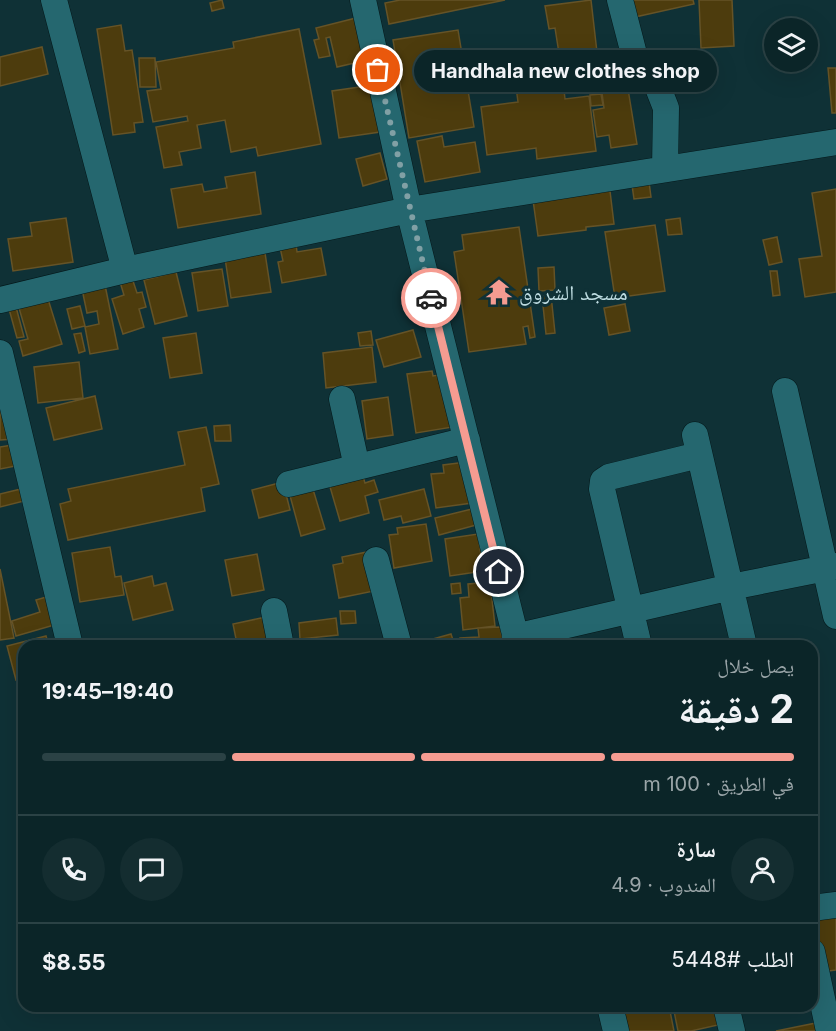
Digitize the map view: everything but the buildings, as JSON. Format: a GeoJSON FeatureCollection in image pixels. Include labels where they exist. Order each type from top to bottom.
{"type":"FeatureCollection","features":[{"type":"Feature","properties":{"kind":"street"},"geometry":{"type":"LineString","coordinates":[[54,0],[125,270]]}},
{"type":"Feature","properties":{"kind":"street"},"geometry":{"type":"LineString","coordinates":[[363,0],[409,210],[516,640]]}},
{"type":"Feature","properties":{"kind":"street"},"geometry":{"type":"LineString","coordinates":[[620,0],[634,54],[655,80],[666,108],[665,169]]}},
{"type":"Feature","properties":{"kind":"street"},"geometry":{"type":"LineString","coordinates":[[0,300],[125,270],[409,210],[836,142]]}},
{"type":"Feature","properties":{"kind":"street"},"geometry":{"type":"LineString","coordinates":[[0,353],[69,640]]}},
{"type":"Feature","properties":{"kind":"street"},"geometry":{"type":"LineString","coordinates":[[784,391],[830,567],[836,616]]}},
{"type":"Feature","properties":{"kind":"street"},"geometry":{"type":"LineString","coordinates":[[342,399],[357,467]]}},
{"type":"Feature","properties":{"kind":"street"},"geometry":{"type":"LineString","coordinates":[[289,484],[466,440]]}},
{"type":"Feature","properties":{"kind":"street"},"geometry":{"type":"LineString","coordinates":[[638,640],[602,489],[603,481],[697,445],[743,640]]}},
{"type":"Feature","properties":{"kind":"street"},"geometry":{"type":"LineString","coordinates":[[376,560],[397,640]]}},
{"type":"Feature","properties":{"kind":"street"},"geometry":{"type":"LineString","coordinates":[[525,640],[731,587],[830,567]]}},
{"type":"Feature","properties":{"kind":"street"},"geometry":{"type":"LineString","coordinates":[[274,611],[280,640]]}},
{"type":"Feature","properties":{"kind":"street"},"geometry":{"type":"LineString","coordinates":[[818,907],[836,905]]}},
{"type":"Feature","properties":{"kind":"street"},"geometry":{"type":"LineString","coordinates":[[818,980],[829,1031]]}},
{"type":"Feature","properties":{"kind":"street"},"geometry":{"type":"LineString","coordinates":[[611,1012],[616,1031]]}},
{"type":"Feature","properties":{"kind":"street"},"geometry":{"type":"LineString","coordinates":[[727,1012],[732,1031]]}},
{"type":"Feature","properties":{"kind":"way so far"},"geometry":{"type":"LineString","coordinates":[[378,70],[431,298]]}},
{"type":"Feature","properties":{"kind":"place","name":"Handhala new clothes shop"},"geometry":{"type":"Point","coordinates":[378,70]}},
{"type":"Feature","properties":{"kind":"place","name":"مسجد الشروق"},"geometry":{"type":"Point","coordinates":[499,292]}},
{"type":"Feature","properties":{"kind":"route"},"geometry":{"type":"LineString","coordinates":[[431,298],[499,572]]}}]}
